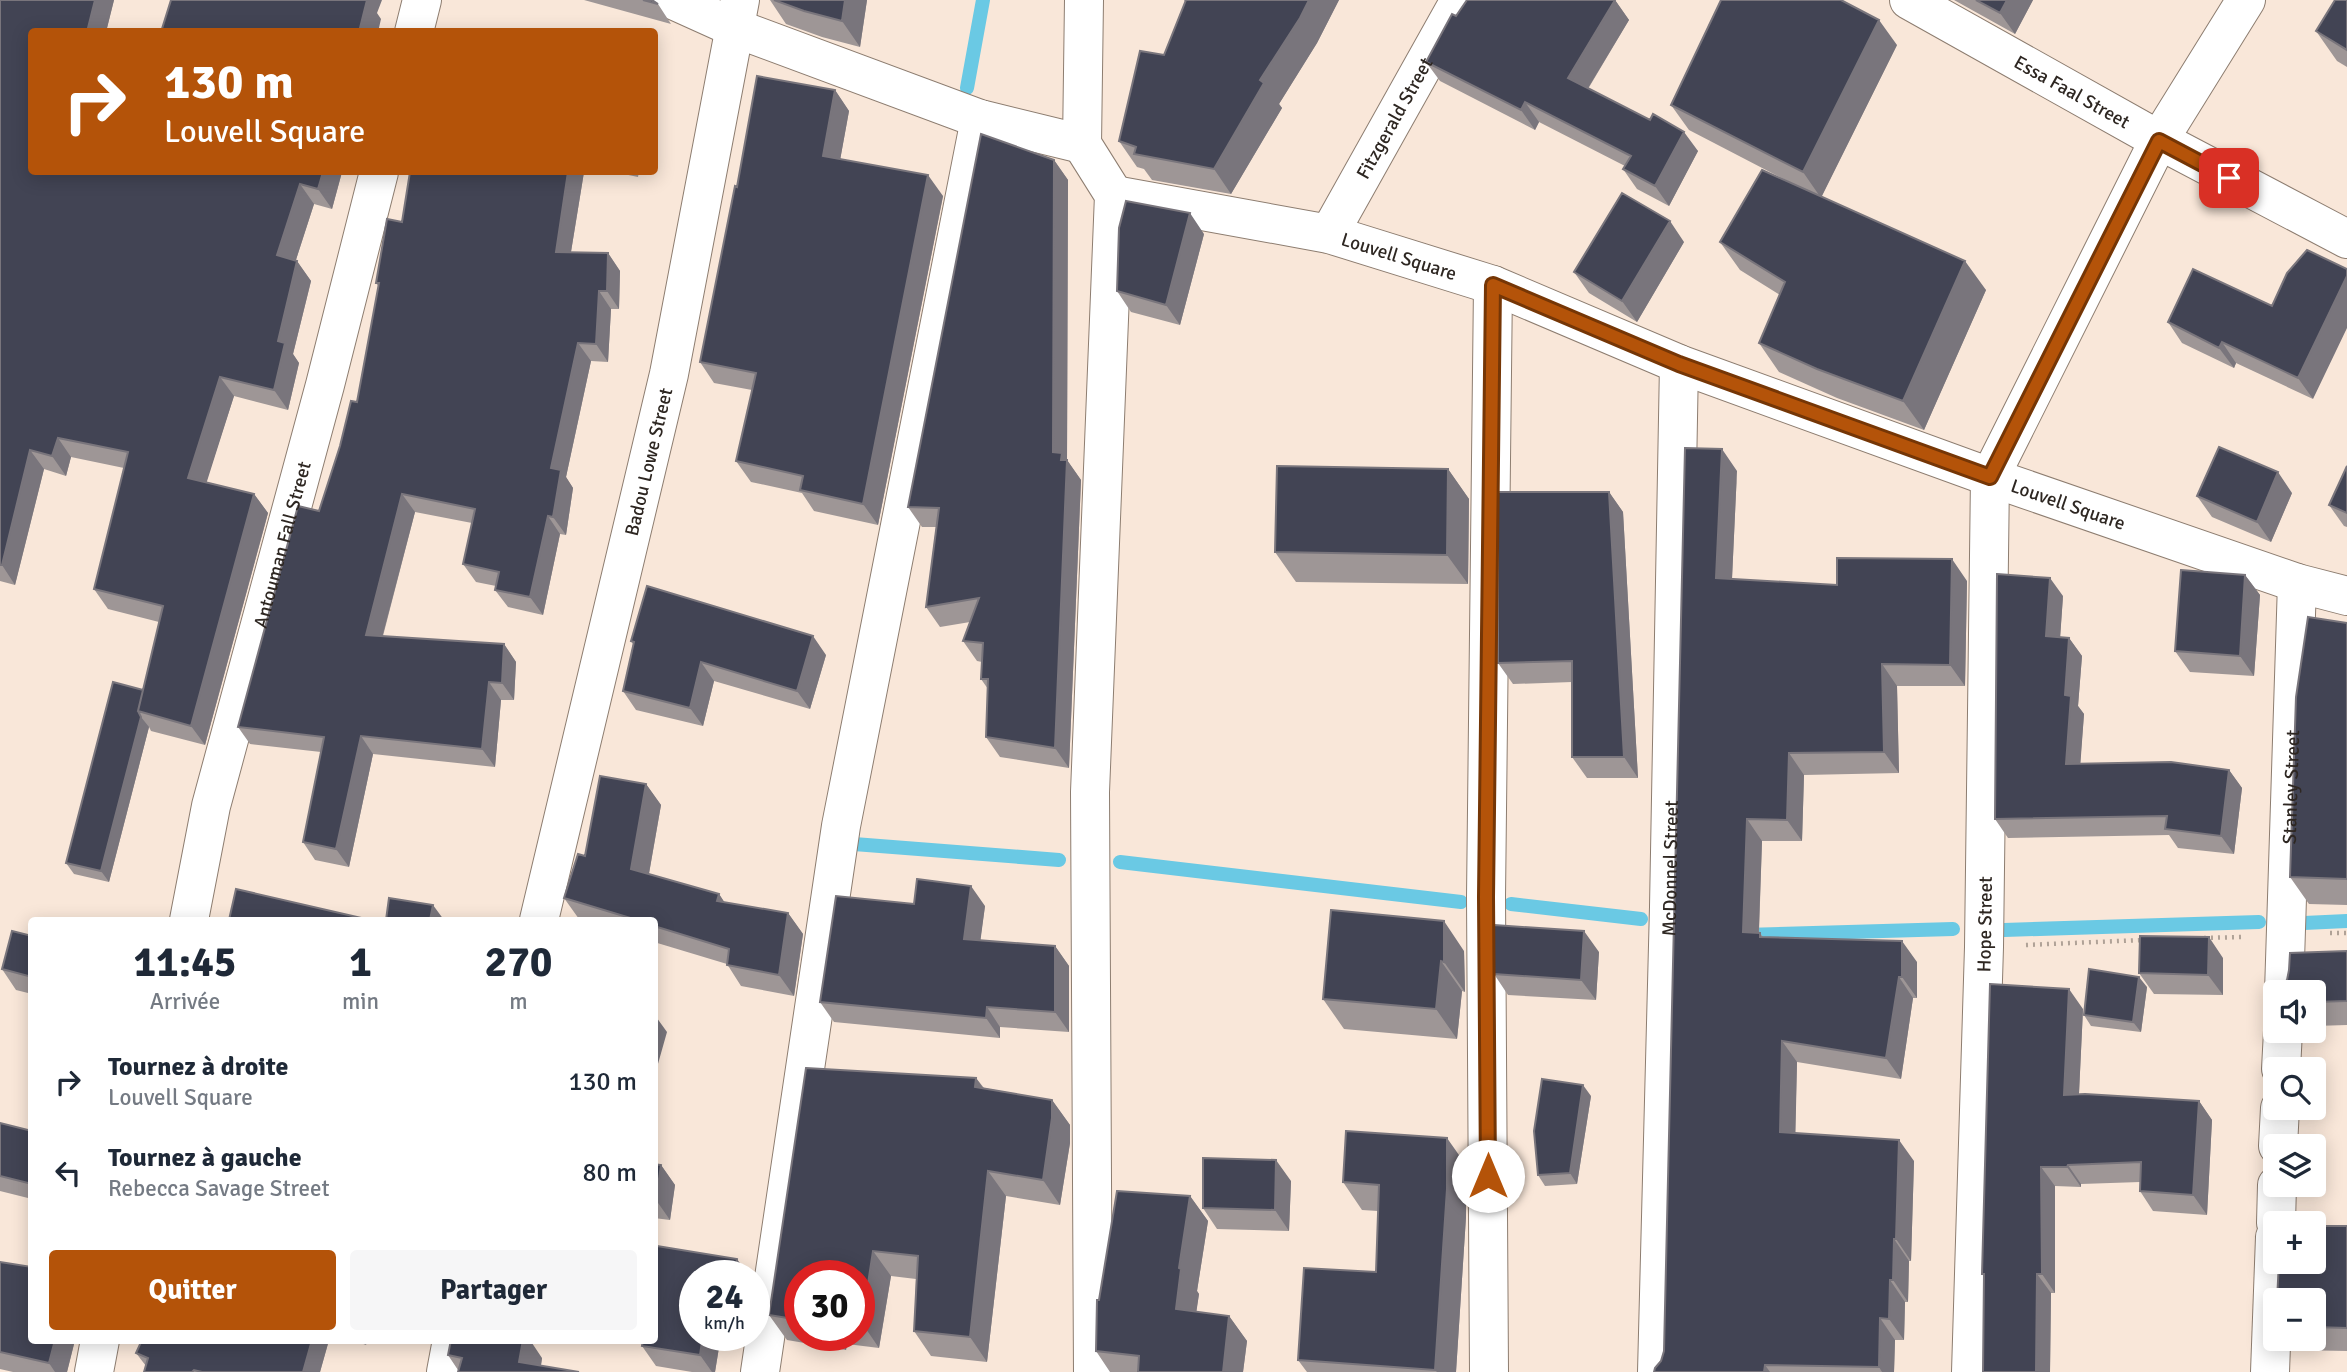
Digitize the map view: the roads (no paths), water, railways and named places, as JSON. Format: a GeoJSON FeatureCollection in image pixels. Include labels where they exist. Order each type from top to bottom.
{"type":"FeatureCollection","features":[{"type":"Feature","properties":{"kind":"street"},"geometry":{"type":"LineString","coordinates":[[415,28],[422,0]]}},
{"type":"Feature","properties":{"kind":"street"},"geometry":{"type":"LineString","coordinates":[[673,0],[738,14],[980,119],[1082,144]]}},
{"type":"Feature","properties":{"kind":"street"},"geometry":{"type":"LineString","coordinates":[[1084,0],[1082,144],[1114,195],[1090,792],[1093,1372]]}},
{"type":"Feature","properties":{"kind":"street","name":"Fitzgerald Street"},"geometry":{"type":"LineString","coordinates":[[1329,234],[1460,0]]}},
{"type":"Feature","properties":{"kind":"street","name":"Essa Faal Street"},"geometry":{"type":"LineString","coordinates":[[1909,0],[2159,141],[2347,239]]}},
{"type":"Feature","properties":{"kind":"street"},"geometry":{"type":"LineString","coordinates":[[1990,477],[2159,141],[2246,0]]}},
{"type":"Feature","properties":{"kind":"street","name":"Badou Lowe Street"},"geometry":{"type":"LineString","coordinates":[[540,917],[669,374],[738,14]]}},
{"type":"Feature","properties":{"kind":"street"},"geometry":{"type":"LineString","coordinates":[[760,1372],[841,826],[980,119]]}},
{"type":"Feature","properties":{"kind":"street","name":"Antouman Fall Street"},"geometry":{"type":"LineString","coordinates":[[189,917],[211,806],[325,385],[378,175]]}},
{"type":"Feature","properties":{"kind":"street","name":"Louvell Square"},"geometry":{"type":"LineString","coordinates":[[1114,195],[1329,234],[1493,285],[1679,364],[1990,477],[2297,583],[2347,596]]}},
{"type":"Feature","properties":{"kind":"street"},"geometry":{"type":"LineString","coordinates":[[1489,1372],[1486,897],[1493,285]]}},
{"type":"Feature","properties":{"kind":"street","name":"McDonnel Street"},"geometry":{"type":"LineString","coordinates":[[1657,1372],[1679,364]]}},
{"type":"Feature","properties":{"kind":"street","name":"Hope Street"},"geometry":{"type":"LineString","coordinates":[[1971,1372],[1984,947],[1990,477]]}},
{"type":"Feature","properties":{"kind":"street","name":"Stanley Street"},"geometry":{"type":"LineString","coordinates":[[2284,980],[2297,583]]}},
{"type":"Feature","properties":{"kind":"street"},"geometry":{"type":"LineString","coordinates":[[2270,1372],[2274,1274]]}},
{"type":"Feature","properties":{"kind":"street"},"geometry":{"type":"LineString","coordinates":[[94,1372],[99,1344]]}},
{"type":"Feature","properties":{"kind":"street"},"geometry":{"type":"LineString","coordinates":[[446,1372],[452,1344]]}},
{"type":"Feature","properties":{"kind":"waterway"},"geometry":{"type":"LineString","coordinates":[[967,88],[983,0]]}},
{"type":"Feature","properties":{"kind":"waterway"},"geometry":{"type":"LineString","coordinates":[[854,844],[1059,860]]}},
{"type":"Feature","properties":{"kind":"waterway"},"geometry":{"type":"LineString","coordinates":[[1120,862],[1461,902]]}},
{"type":"Feature","properties":{"kind":"waterway"},"geometry":{"type":"LineString","coordinates":[[1511,904],[1641,919]]}},
{"type":"Feature","properties":{"kind":"waterway"},"geometry":{"type":"LineString","coordinates":[[2304,923],[2347,921]]}},
{"type":"Feature","properties":{"kind":"waterway"},"geometry":{"type":"LineString","coordinates":[[2004,930],[2259,922]]}},
{"type":"Feature","properties":{"kind":"waterway"},"geometry":{"type":"LineString","coordinates":[[1744,935],[1953,929]]}}]}
